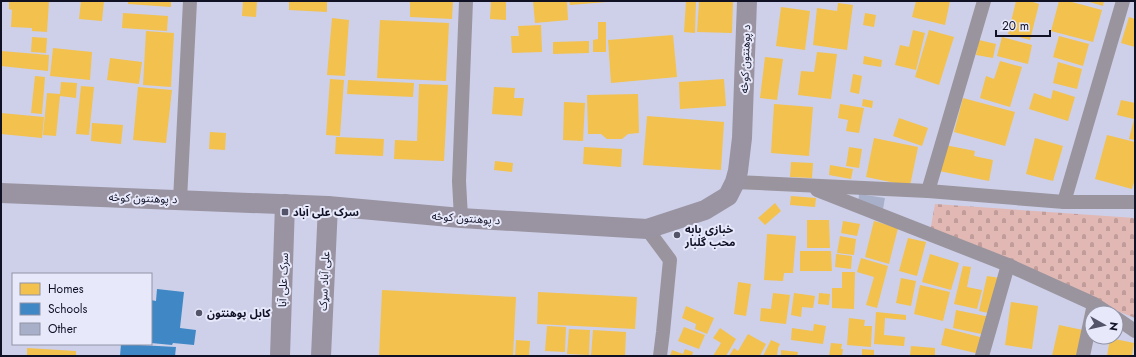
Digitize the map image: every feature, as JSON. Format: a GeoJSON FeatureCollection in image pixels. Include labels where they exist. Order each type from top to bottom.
{"type":"FeatureCollection","features":[{"type":"Feature","properties":{"kind":"street"},"geometry":{"type":"LineString","coordinates":[[180,200],[190,1]]}},
{"type":"Feature","properties":{"kind":"street"},"geometry":{"type":"LineString","coordinates":[[461,218],[459,181],[466,1]]}},
{"type":"Feature","properties":{"kind":"street","name":"د پوهنتون کوڅه"},"geometry":{"type":"LineString","coordinates":[[1,193],[328,206],[461,218],[647,229],[705,210],[728,196],[735,182],[738,172],[742,138],[748,1]]}},
{"type":"Feature","properties":{"kind":"street"},"geometry":{"type":"LineString","coordinates":[[928,191],[984,1]]}},
{"type":"Feature","properties":{"kind":"street"},"geometry":{"type":"LineString","coordinates":[[1064,202],[1123,1]]}},
{"type":"Feature","properties":{"kind":"street"},"geometry":{"type":"LineString","coordinates":[[735,182],[928,191],[1064,202],[1135,202]]}},
{"type":"Feature","properties":{"kind":"street"},"geometry":{"type":"LineString","coordinates":[[808,186],[1008,264],[1094,304],[1083,356]]}},
{"type":"Feature","properties":{"kind":"street","name":"سرک علی آبا"},"geometry":{"type":"LineString","coordinates":[[280,356],[285,204]]}},
{"type":"Feature","properties":{"kind":"street","name":"علی آباد سړک"},"geometry":{"type":"LineString","coordinates":[[321,356],[328,206]]}},
{"type":"Feature","properties":{"kind":"street"},"geometry":{"type":"LineString","coordinates":[[647,229],[670,260],[664,332],[660,356]]}},
{"type":"Feature","properties":{"kind":"street"},"geometry":{"type":"LineString","coordinates":[[982,356],[1008,264]]}},
{"type":"Feature","properties":{"kind":"street"},"geometry":{"type":"LineString","coordinates":[[1124,323],[1135,331]]}},
{"type":"Feature","properties":{"kind":"green space"},"geometry":{"type":"Polygon","coordinates":[[[935,204],[1135,218],[1135,318],[1124,314],[1124,305],[1102,305],[982,257],[930,232],[935,204]]]}},
{"type":"Feature","properties":{"kind":"building: Homes"},"geometry":{"type":"Polygon","coordinates":[[[9,1],[49,1],[47,32],[32,31],[32,28],[11,27],[12,10],[9,9],[9,1]]]}},
{"type":"Feature","properties":{"kind":"building: Homes"},"geometry":{"type":"Polygon","coordinates":[[[81,1],[104,1],[102,21],[79,19],[81,1]]]}},
{"type":"Feature","properties":{"kind":"building: Homes"},"geometry":{"type":"Polygon","coordinates":[[[128,1],[171,1],[171,7],[128,4],[128,1]]]}},
{"type":"Feature","properties":{"kind":"building: Homes"},"geometry":{"type":"Polygon","coordinates":[[[243,1],[257,1],[256,17],[242,16],[243,1]]]}},
{"type":"Feature","properties":{"kind":"building: Homes"},"geometry":{"type":"Polygon","coordinates":[[[289,1],[327,1],[327,12],[289,10],[289,1]]]}},
{"type":"Feature","properties":{"kind":"building: Homes"},"geometry":{"type":"Polygon","coordinates":[[[410,1],[453,1],[452,19],[410,17],[410,1]]]}},
{"type":"Feature","properties":{"kind":"building: Homes"},"geometry":{"type":"Polygon","coordinates":[[[491,1],[506,1],[506,20],[490,19],[491,1]]]}},
{"type":"Feature","properties":{"kind":"building: Homes"},"geometry":{"type":"Polygon","coordinates":[[[533,1],[567,1],[568,20],[535,23],[533,1]]]}},
{"type":"Feature","properties":{"kind":"building: Homes"},"geometry":{"type":"Polygon","coordinates":[[[569,1],[606,1],[607,2],[570,5],[569,1]]]}},
{"type":"Feature","properties":{"kind":"building: Homes"},"geometry":{"type":"Polygon","coordinates":[[[686,1],[696,1],[695,33],[684,32],[686,1]]]}},
{"type":"Feature","properties":{"kind":"building: Homes"},"geometry":{"type":"Polygon","coordinates":[[[699,1],[733,1],[732,33],[697,32],[699,1]]]}},
{"type":"Feature","properties":{"kind":"building: Homes"},"geometry":{"type":"Polygon","coordinates":[[[916,1],[950,1],[945,25],[912,17],[916,1]]]}},
{"type":"Feature","properties":{"kind":"building: Homes"},"geometry":{"type":"Polygon","coordinates":[[[1016,1],[1030,1],[1039,4],[1030,40],[1008,34],[1016,1]]]}},
{"type":"Feature","properties":{"kind":"building: Homes"},"geometry":{"type":"Polygon","coordinates":[[[1059,1],[1068,1],[1102,10],[1093,42],[1051,31],[1059,1]]]}},
{"type":"Feature","properties":{"kind":"building: Homes"},"geometry":{"type":"Polygon","coordinates":[[[1086,1],[1104,1],[1103,6],[1086,1]]]}},
{"type":"Feature","properties":{"kind":"building: Homes"},"geometry":{"type":"Polygon","coordinates":[[[838,3],[853,5],[847,50],[813,45],[817,8],[837,11],[838,3]]]}},
{"type":"Feature","properties":{"kind":"building: Homes"},"geometry":{"type":"Polygon","coordinates":[[[781,7],[810,11],[805,50],[776,46],[781,7]]]}},
{"type":"Feature","properties":{"kind":"building: Homes"},"geometry":{"type":"Polygon","coordinates":[[[123,13],[168,16],[167,31],[122,28],[123,13]]]}},
{"type":"Feature","properties":{"kind":"building: Homes"},"geometry":{"type":"Polygon","coordinates":[[[865,13],[876,15],[874,27],[863,25],[865,13]]]}},
{"type":"Feature","properties":{"kind":"building: Homes"},"geometry":{"type":"Polygon","coordinates":[[[1129,17],[1135,19],[1135,47],[1121,43],[1129,17]]]}},
{"type":"Feature","properties":{"kind":"building: Homes"},"geometry":{"type":"Polygon","coordinates":[[[332,18],[349,20],[345,76],[327,75],[332,18]]]}},
{"type":"Feature","properties":{"kind":"building: Homes"},"geometry":{"type":"Polygon","coordinates":[[[380,20],[449,23],[446,81],[377,78],[380,20]]]}},
{"type":"Feature","properties":{"kind":"building: Homes"},"geometry":{"type":"Polygon","coordinates":[[[598,22],[606,22],[606,52],[593,52],[593,40],[598,39],[598,22]]]}},
{"type":"Feature","properties":{"kind":"building: Homes"},"geometry":{"type":"Polygon","coordinates":[[[541,25],[542,52],[512,53],[511,36],[519,36],[518,26],[541,25]]]}},
{"type":"Feature","properties":{"kind":"building: Homes"},"geometry":{"type":"Polygon","coordinates":[[[913,30],[925,33],[916,70],[895,65],[900,45],[909,47],[913,30]]]}},
{"type":"Feature","properties":{"kind":"building: Homes"},"geometry":{"type":"Polygon","coordinates":[[[929,30],[954,37],[939,85],[915,77],[929,30]]]}},
{"type":"Feature","properties":{"kind":"building: Homes"},"geometry":{"type":"Polygon","coordinates":[[[146,31],[174,33],[171,87],[143,85],[146,31]]]}},
{"type":"Feature","properties":{"kind":"building: Homes"},"geometry":{"type":"Polygon","coordinates":[[[673,35],[677,77],[611,83],[608,40],[673,35]]]}},
{"type":"Feature","properties":{"kind":"building: Homes"},"geometry":{"type":"Polygon","coordinates":[[[1059,36],[1089,44],[1083,66],[1053,57],[1059,36]]]}},
{"type":"Feature","properties":{"kind":"building: Homes"},"geometry":{"type":"Polygon","coordinates":[[[32,37],[47,38],[46,53],[31,52],[32,37]]]}},
{"type":"Feature","properties":{"kind":"building: Homes"},"geometry":{"type":"Polygon","coordinates":[[[1002,37],[1032,45],[1028,64],[997,56],[1002,37]]]}},
{"type":"Feature","properties":{"kind":"building: Homes"},"geometry":{"type":"Polygon","coordinates":[[[979,40],[996,44],[993,58],[976,55],[979,40]]]}},
{"type":"Feature","properties":{"kind":"building: Homes"},"geometry":{"type":"Polygon","coordinates":[[[589,41],[589,53],[553,54],[553,42],[589,41]]]}},
{"type":"Feature","properties":{"kind":"building: Homes"},"geometry":{"type":"Polygon","coordinates":[[[53,48],[92,52],[90,80],[50,76],[53,48]]]}},
{"type":"Feature","properties":{"kind":"building: Homes"},"geometry":{"type":"Polygon","coordinates":[[[1,51],[49,55],[48,71],[1,66],[1,51]]]}},
{"type":"Feature","properties":{"kind":"building: Homes"},"geometry":{"type":"Polygon","coordinates":[[[817,52],[837,54],[831,99],[798,95],[801,71],[814,72],[817,52]]]}},
{"type":"Feature","properties":{"kind":"building: Homes"},"geometry":{"type":"Polygon","coordinates":[[[864,56],[882,60],[881,67],[863,64],[864,56]]]}},
{"type":"Feature","properties":{"kind":"building: Homes"},"geometry":{"type":"Polygon","coordinates":[[[765,57],[783,59],[777,100],[760,98],[765,57]]]}},
{"type":"Feature","properties":{"kind":"building: Homes"},"geometry":{"type":"Polygon","coordinates":[[[110,58],[142,62],[139,84],[107,80],[110,58]]]}},
{"type":"Feature","properties":{"kind":"building: Homes"},"geometry":{"type":"Polygon","coordinates":[[[1000,61],[1022,67],[1010,107],[980,98],[986,76],[994,79],[1000,61]]]}},
{"type":"Feature","properties":{"kind":"building: Homes"},"geometry":{"type":"Polygon","coordinates":[[[1058,62],[1082,69],[1077,89],[1053,83],[1058,62]]]}},
{"type":"Feature","properties":{"kind":"building: Homes"},"geometry":{"type":"Polygon","coordinates":[[[853,74],[862,76],[859,94],[850,92],[853,74]]]}},
{"type":"Feature","properties":{"kind":"building: Homes"},"geometry":{"type":"Polygon","coordinates":[[[35,76],[45,77],[42,114],[31,113],[35,76]]]}},
{"type":"Feature","properties":{"kind":"building: Homes"},"geometry":{"type":"Polygon","coordinates":[[[330,79],[344,80],[340,136],[326,135],[330,79]]]}},
{"type":"Feature","properties":{"kind":"building: Homes"},"geometry":{"type":"Polygon","coordinates":[[[724,79],[726,106],[680,109],[679,82],[724,79]]]}},
{"type":"Feature","properties":{"kind":"building: Homes"},"geometry":{"type":"Polygon","coordinates":[[[348,80],[414,83],[413,97],[347,94],[348,80]]]}},
{"type":"Feature","properties":{"kind":"building: Homes"},"geometry":{"type":"Polygon","coordinates":[[[61,82],[77,83],[76,98],[60,96],[56,136],[43,135],[47,93],[60,94],[61,82]]]}},
{"type":"Feature","properties":{"kind":"building: Homes"},"geometry":{"type":"Polygon","coordinates":[[[419,84],[448,85],[444,161],[394,159],[395,140],[417,141],[419,84]]]}},
{"type":"Feature","properties":{"kind":"building: Homes"},"geometry":{"type":"Polygon","coordinates":[[[81,86],[94,87],[89,135],[76,134],[81,86]]]}},
{"type":"Feature","properties":{"kind":"building: Homes"},"geometry":{"type":"Polygon","coordinates":[[[138,87],[172,90],[166,143],[133,140],[138,87]]]}},
{"type":"Feature","properties":{"kind":"building: Homes"},"geometry":{"type":"Polygon","coordinates":[[[494,87],[515,88],[514,98],[524,98],[522,116],[492,114],[494,87]]]}},
{"type":"Feature","properties":{"kind":"building: Homes"},"geometry":{"type":"Polygon","coordinates":[[[1053,90],[1075,97],[1068,121],[1029,109],[1034,93],[1051,99],[1053,90]]]}},
{"type":"Feature","properties":{"kind":"building: Homes"},"geometry":{"type":"Polygon","coordinates":[[[638,94],[639,133],[628,134],[622,139],[607,139],[601,134],[588,134],[587,95],[638,94]]]}},
{"type":"Feature","properties":{"kind":"building: Homes"},"geometry":{"type":"Polygon","coordinates":[[[963,98],[1015,112],[1005,146],[954,132],[963,98]]]}},
{"type":"Feature","properties":{"kind":"building: Homes"},"geometry":{"type":"Polygon","coordinates":[[[863,99],[873,101],[872,108],[862,106],[863,99]]]}},
{"type":"Feature","properties":{"kind":"building: Homes"},"geometry":{"type":"Polygon","coordinates":[[[1121,100],[1135,103],[1135,140],[1129,139],[1134,119],[1117,115],[1121,100]]]}},
{"type":"Feature","properties":{"kind":"building: Homes"},"geometry":{"type":"Polygon","coordinates":[[[564,102],[585,103],[583,141],[563,140],[564,102]]]}},
{"type":"Feature","properties":{"kind":"building: Homes"},"geometry":{"type":"Polygon","coordinates":[[[774,104],[813,107],[809,156],[771,153],[774,104]]]}},
{"type":"Feature","properties":{"kind":"building: Homes"},"geometry":{"type":"Polygon","coordinates":[[[840,104],[864,108],[859,133],[846,131],[848,120],[838,118],[840,104]]]}},
{"type":"Feature","properties":{"kind":"building: Homes"},"geometry":{"type":"Polygon","coordinates":[[[1,113],[44,117],[42,138],[1,134],[1,113]]]}},
{"type":"Feature","properties":{"kind":"building: Homes"},"geometry":{"type":"Polygon","coordinates":[[[647,116],[724,122],[721,170],[643,165],[647,116]]]}},
{"type":"Feature","properties":{"kind":"building: Homes"},"geometry":{"type":"Polygon","coordinates":[[[899,118],[928,128],[922,146],[893,136],[899,118]]]}},
{"type":"Feature","properties":{"kind":"building: Homes"},"geometry":{"type":"Polygon","coordinates":[[[92,123],[123,125],[121,144],[91,141],[92,123]]]}},
{"type":"Feature","properties":{"kind":"building: Homes"},"geometry":{"type":"Polygon","coordinates":[[[210,132],[226,133],[225,150],[209,149],[210,132]]]}},
{"type":"Feature","properties":{"kind":"building: Homes"},"geometry":{"type":"Polygon","coordinates":[[[1107,135],[1135,142],[1135,179],[1132,189],[1095,179],[1107,135]]]}},
{"type":"Feature","properties":{"kind":"building: Homes"},"geometry":{"type":"Polygon","coordinates":[[[336,137],[384,139],[383,156],[335,154],[336,137]]]}},
{"type":"Feature","properties":{"kind":"building: Homes"},"geometry":{"type":"Polygon","coordinates":[[[874,138],[918,147],[910,186],[866,177],[874,138]]]}},
{"type":"Feature","properties":{"kind":"building: Homes"},"geometry":{"type":"Polygon","coordinates":[[[1035,138],[1063,146],[1053,181],[1026,174],[1035,138]]]}},
{"type":"Feature","properties":{"kind":"building: Homes"},"geometry":{"type":"Polygon","coordinates":[[[945,145],[975,151],[974,156],[993,160],[989,181],[939,171],[945,145]]]}},
{"type":"Feature","properties":{"kind":"building: Homes"},"geometry":{"type":"Polygon","coordinates":[[[584,147],[622,149],[621,167],[583,164],[584,147]]]}},
{"type":"Feature","properties":{"kind":"building: Homes"},"geometry":{"type":"Polygon","coordinates":[[[849,147],[862,149],[859,168],[846,166],[849,147]]]}},
{"type":"Feature","properties":{"kind":"building: Homes"},"geometry":{"type":"Polygon","coordinates":[[[495,161],[513,163],[512,172],[494,170],[495,161]]]}},
{"type":"Feature","properties":{"kind":"building: Homes"},"geometry":{"type":"Polygon","coordinates":[[[791,162],[813,163],[812,178],[790,177],[791,162]]]}},
{"type":"Feature","properties":{"kind":"building: Homes"},"geometry":{"type":"Polygon","coordinates":[[[830,165],[853,169],[851,179],[829,175],[830,165]]]}},
{"type":"Feature","properties":{"kind":"building: Homes"},"geometry":{"type":"Polygon","coordinates":[[[791,196],[816,198],[815,207],[790,205],[791,196]]]}},
{"type":"Feature","properties":{"kind":"building: Homes"},"geometry":{"type":"Polygon","coordinates":[[[775,203],[781,211],[765,225],[758,218],[775,203]]]}},
{"type":"Feature","properties":{"kind":"building: Homes"},"geometry":{"type":"Polygon","coordinates":[[[807,220],[829,220],[830,248],[807,248],[807,220]]]}},
{"type":"Feature","properties":{"kind":"building: Homes"},"geometry":{"type":"Polygon","coordinates":[[[843,221],[860,224],[857,236],[841,233],[843,221]]]}},
{"type":"Feature","properties":{"kind":"building: Homes"},"geometry":{"type":"Polygon","coordinates":[[[874,221],[898,228],[889,264],[865,257],[874,221]]]}},
{"type":"Feature","properties":{"kind":"building: Homes"},"geometry":{"type":"Polygon","coordinates":[[[767,234],[796,236],[793,273],[784,273],[783,281],[764,280],[767,234]]]}},
{"type":"Feature","properties":{"kind":"building: Homes"},"geometry":{"type":"Polygon","coordinates":[[[840,236],[856,239],[854,255],[837,253],[840,236]]]}},
{"type":"Feature","properties":{"kind":"building: Homes"},"geometry":{"type":"Polygon","coordinates":[[[908,238],[926,242],[917,276],[899,271],[908,238]]]}},
{"type":"Feature","properties":{"kind":"building: Homes"},"geometry":{"type":"Polygon","coordinates":[[[800,251],[831,251],[832,271],[800,271],[800,251]]]}},
{"type":"Feature","properties":{"kind":"building: Homes"},"geometry":{"type":"Polygon","coordinates":[[[836,254],[852,256],[851,269],[835,267],[836,254]]]}},
{"type":"Feature","properties":{"kind":"building: Homes"},"geometry":{"type":"Polygon","coordinates":[[[930,254],[959,263],[951,290],[922,282],[930,254]]]}},
{"type":"Feature","properties":{"kind":"building: Homes"},"geometry":{"type":"Polygon","coordinates":[[[861,258],[888,266],[877,308],[866,305],[874,277],[857,272],[861,258]]]}},
{"type":"Feature","properties":{"kind":"building: Homes"},"geometry":{"type":"Polygon","coordinates":[[[963,266],[971,267],[967,287],[982,290],[977,309],[954,304],[963,266]]]}},
{"type":"Feature","properties":{"kind":"building: Homes"},"geometry":{"type":"Polygon","coordinates":[[[842,272],[855,272],[854,309],[832,308],[832,288],[842,288],[842,272]]]}},
{"type":"Feature","properties":{"kind":"building: Homes"},"geometry":{"type":"Polygon","coordinates":[[[987,276],[1000,278],[993,314],[979,311],[987,276]]]}},
{"type":"Feature","properties":{"kind":"building: Homes"},"geometry":{"type":"Polygon","coordinates":[[[901,278],[916,281],[911,306],[896,303],[901,278]]]}},
{"type":"Feature","properties":{"kind":"building: Homes"},"geometry":{"type":"Polygon","coordinates":[[[738,282],[751,284],[746,316],[734,314],[738,282]]]}},
{"type":"Feature","properties":{"kind":"building: Homes"},"geometry":{"type":"Polygon","coordinates":[[[920,285],[950,292],[943,321],[914,314],[920,285]]]}},
{"type":"Feature","properties":{"kind":"building: Homes"},"geometry":{"type":"Polygon","coordinates":[[[382,290],[516,297],[513,356],[379,356],[382,290]]]}},
{"type":"Feature","properties":{"kind":"building: Homes"},"geometry":{"type":"Polygon","coordinates":[[[538,292],[637,297],[635,329],[537,324],[538,292]]]}},
{"type":"Feature","properties":{"kind":"building: Homes"},"geometry":{"type":"Polygon","coordinates":[[[773,293],[790,295],[786,324],[760,321],[761,308],[771,309],[773,293]]]}},
{"type":"Feature","properties":{"kind":"building: Homes"},"geometry":{"type":"Polygon","coordinates":[[[794,293],[815,296],[813,308],[802,307],[801,317],[791,315],[794,293]]]}},
{"type":"Feature","properties":{"kind":"building: Homes"},"geometry":{"type":"Polygon","coordinates":[[[819,293],[830,294],[829,305],[818,304],[819,293]]]}},
{"type":"Feature","properties":{"kind":"building: Homes"},"geometry":{"type":"Polygon","coordinates":[[[1011,302],[1038,306],[1032,349],[1005,345],[1011,302]]]}},
{"type":"Feature","properties":{"kind":"building: Homes"},"geometry":{"type":"Polygon","coordinates":[[[686,306],[714,318],[707,334],[695,329],[696,324],[682,318],[686,306]]]}},
{"type":"Feature","properties":{"kind":"building: Homes"},"geometry":{"type":"Polygon","coordinates":[[[956,310],[990,317],[986,335],[953,328],[956,310]]]}},
{"type":"Feature","properties":{"kind":"building: Homes"},"geometry":{"type":"Polygon","coordinates":[[[876,312],[906,315],[906,320],[885,318],[884,335],[905,337],[904,346],[874,344],[876,312]]]}},
{"type":"Feature","properties":{"kind":"building: Homes"},"geometry":{"type":"Polygon","coordinates":[[[849,318],[865,320],[864,326],[872,326],[871,347],[847,345],[849,318]]]}},
{"type":"Feature","properties":{"kind":"building: Homes"},"geometry":{"type":"Polygon","coordinates":[[[814,324],[826,326],[823,344],[791,340],[792,328],[813,331],[814,324]]]}},
{"type":"Feature","properties":{"kind":"building: Homes"},"geometry":{"type":"Polygon","coordinates":[[[1059,325],[1083,330],[1077,356],[1052,356],[1059,325]]]}},
{"type":"Feature","properties":{"kind":"building: Homes"},"geometry":{"type":"Polygon","coordinates":[[[547,326],[566,327],[565,352],[545,351],[547,326]]]}},
{"type":"Feature","properties":{"kind":"building: Homes"},"geometry":{"type":"Polygon","coordinates":[[[684,327],[705,335],[699,349],[678,341],[684,327]]]}},
{"type":"Feature","properties":{"kind":"building: Homes"},"geometry":{"type":"Polygon","coordinates":[[[720,328],[736,339],[726,356],[713,356],[721,343],[713,338],[720,328]]]}},
{"type":"Feature","properties":{"kind":"building: Homes"},"geometry":{"type":"Polygon","coordinates":[[[945,328],[984,338],[980,354],[941,345],[945,328]]]}},
{"type":"Feature","properties":{"kind":"building: Homes"},"geometry":{"type":"Polygon","coordinates":[[[569,329],[590,330],[589,355],[567,354],[569,329]]]}},
{"type":"Feature","properties":{"kind":"building: Homes"},"geometry":{"type":"Polygon","coordinates":[[[593,330],[626,332],[625,356],[591,356],[593,330]]]}},
{"type":"Feature","properties":{"kind":"building: Homes"},"geometry":{"type":"Polygon","coordinates":[[[748,334],[766,344],[760,356],[729,356],[734,348],[738,351],[748,334]]]}},
{"type":"Feature","properties":{"kind":"building: Homes"},"geometry":{"type":"Polygon","coordinates":[[[516,340],[530,341],[529,356],[515,356],[516,340]]]}},
{"type":"Feature","properties":{"kind":"building: Homes"},"geometry":{"type":"Polygon","coordinates":[[[771,340],[780,344],[777,356],[763,356],[771,340]]]}},
{"type":"Feature","properties":{"kind":"building: Homes"},"geometry":{"type":"Polygon","coordinates":[[[1124,341],[1134,343],[1132,356],[1107,356],[1109,345],[1124,345],[1124,341]]]}},
{"type":"Feature","properties":{"kind":"building: Homes"},"geometry":{"type":"Polygon","coordinates":[[[831,343],[842,344],[842,356],[829,356],[831,343]]]}},
{"type":"Feature","properties":{"kind":"building: Homes"},"geometry":{"type":"Polygon","coordinates":[[[911,346],[935,348],[935,356],[910,356],[911,346]]]}},
{"type":"Feature","properties":{"kind":"building: Homes"},"geometry":{"type":"Polygon","coordinates":[[[27,348],[76,351],[76,356],[27,356],[27,348]]]}},
{"type":"Feature","properties":{"kind":"building: Homes"},"geometry":{"type":"Polygon","coordinates":[[[685,349],[693,352],[692,356],[670,356],[672,350],[683,354],[685,349]]]}},
{"type":"Feature","properties":{"kind":"building: Homes"},"geometry":{"type":"Polygon","coordinates":[[[862,349],[874,350],[874,356],[862,356],[862,349]]]}},
{"type":"Feature","properties":{"kind":"building: Homes"},"geometry":{"type":"Polygon","coordinates":[[[781,350],[798,352],[797,356],[781,356],[781,350]]]}},
{"type":"Feature","properties":{"kind":"building: Schools"},"geometry":{"type":"Polygon","coordinates":[[[157,289],[184,292],[180,328],[196,330],[194,345],[152,343],[152,300],[156,301],[157,289]]]}},
{"type":"Feature","properties":{"kind":"building: Schools"},"geometry":{"type":"Polygon","coordinates":[[[121,345],[176,347],[175,356],[120,356],[121,345]]]}},
{"type":"Feature","properties":{"kind":"building: Other"},"geometry":{"type":"Polygon","coordinates":[[[859,194],[885,198],[883,209],[858,206],[859,194]]]}},
{"type":"Feature","properties":{"kind":"place","name":"سرک علی آباد"},"geometry":{"type":"Point","coordinates":[285,212]}},
{"type":"Feature","properties":{"kind":"place","name":"خبازی بابه محب گلبار"},"geometry":{"type":"Point","coordinates":[677,235]}},
{"type":"Feature","properties":{"kind":"place","name":"کابل پوهنتون"},"geometry":{"type":"Point","coordinates":[199,313]}}]}
